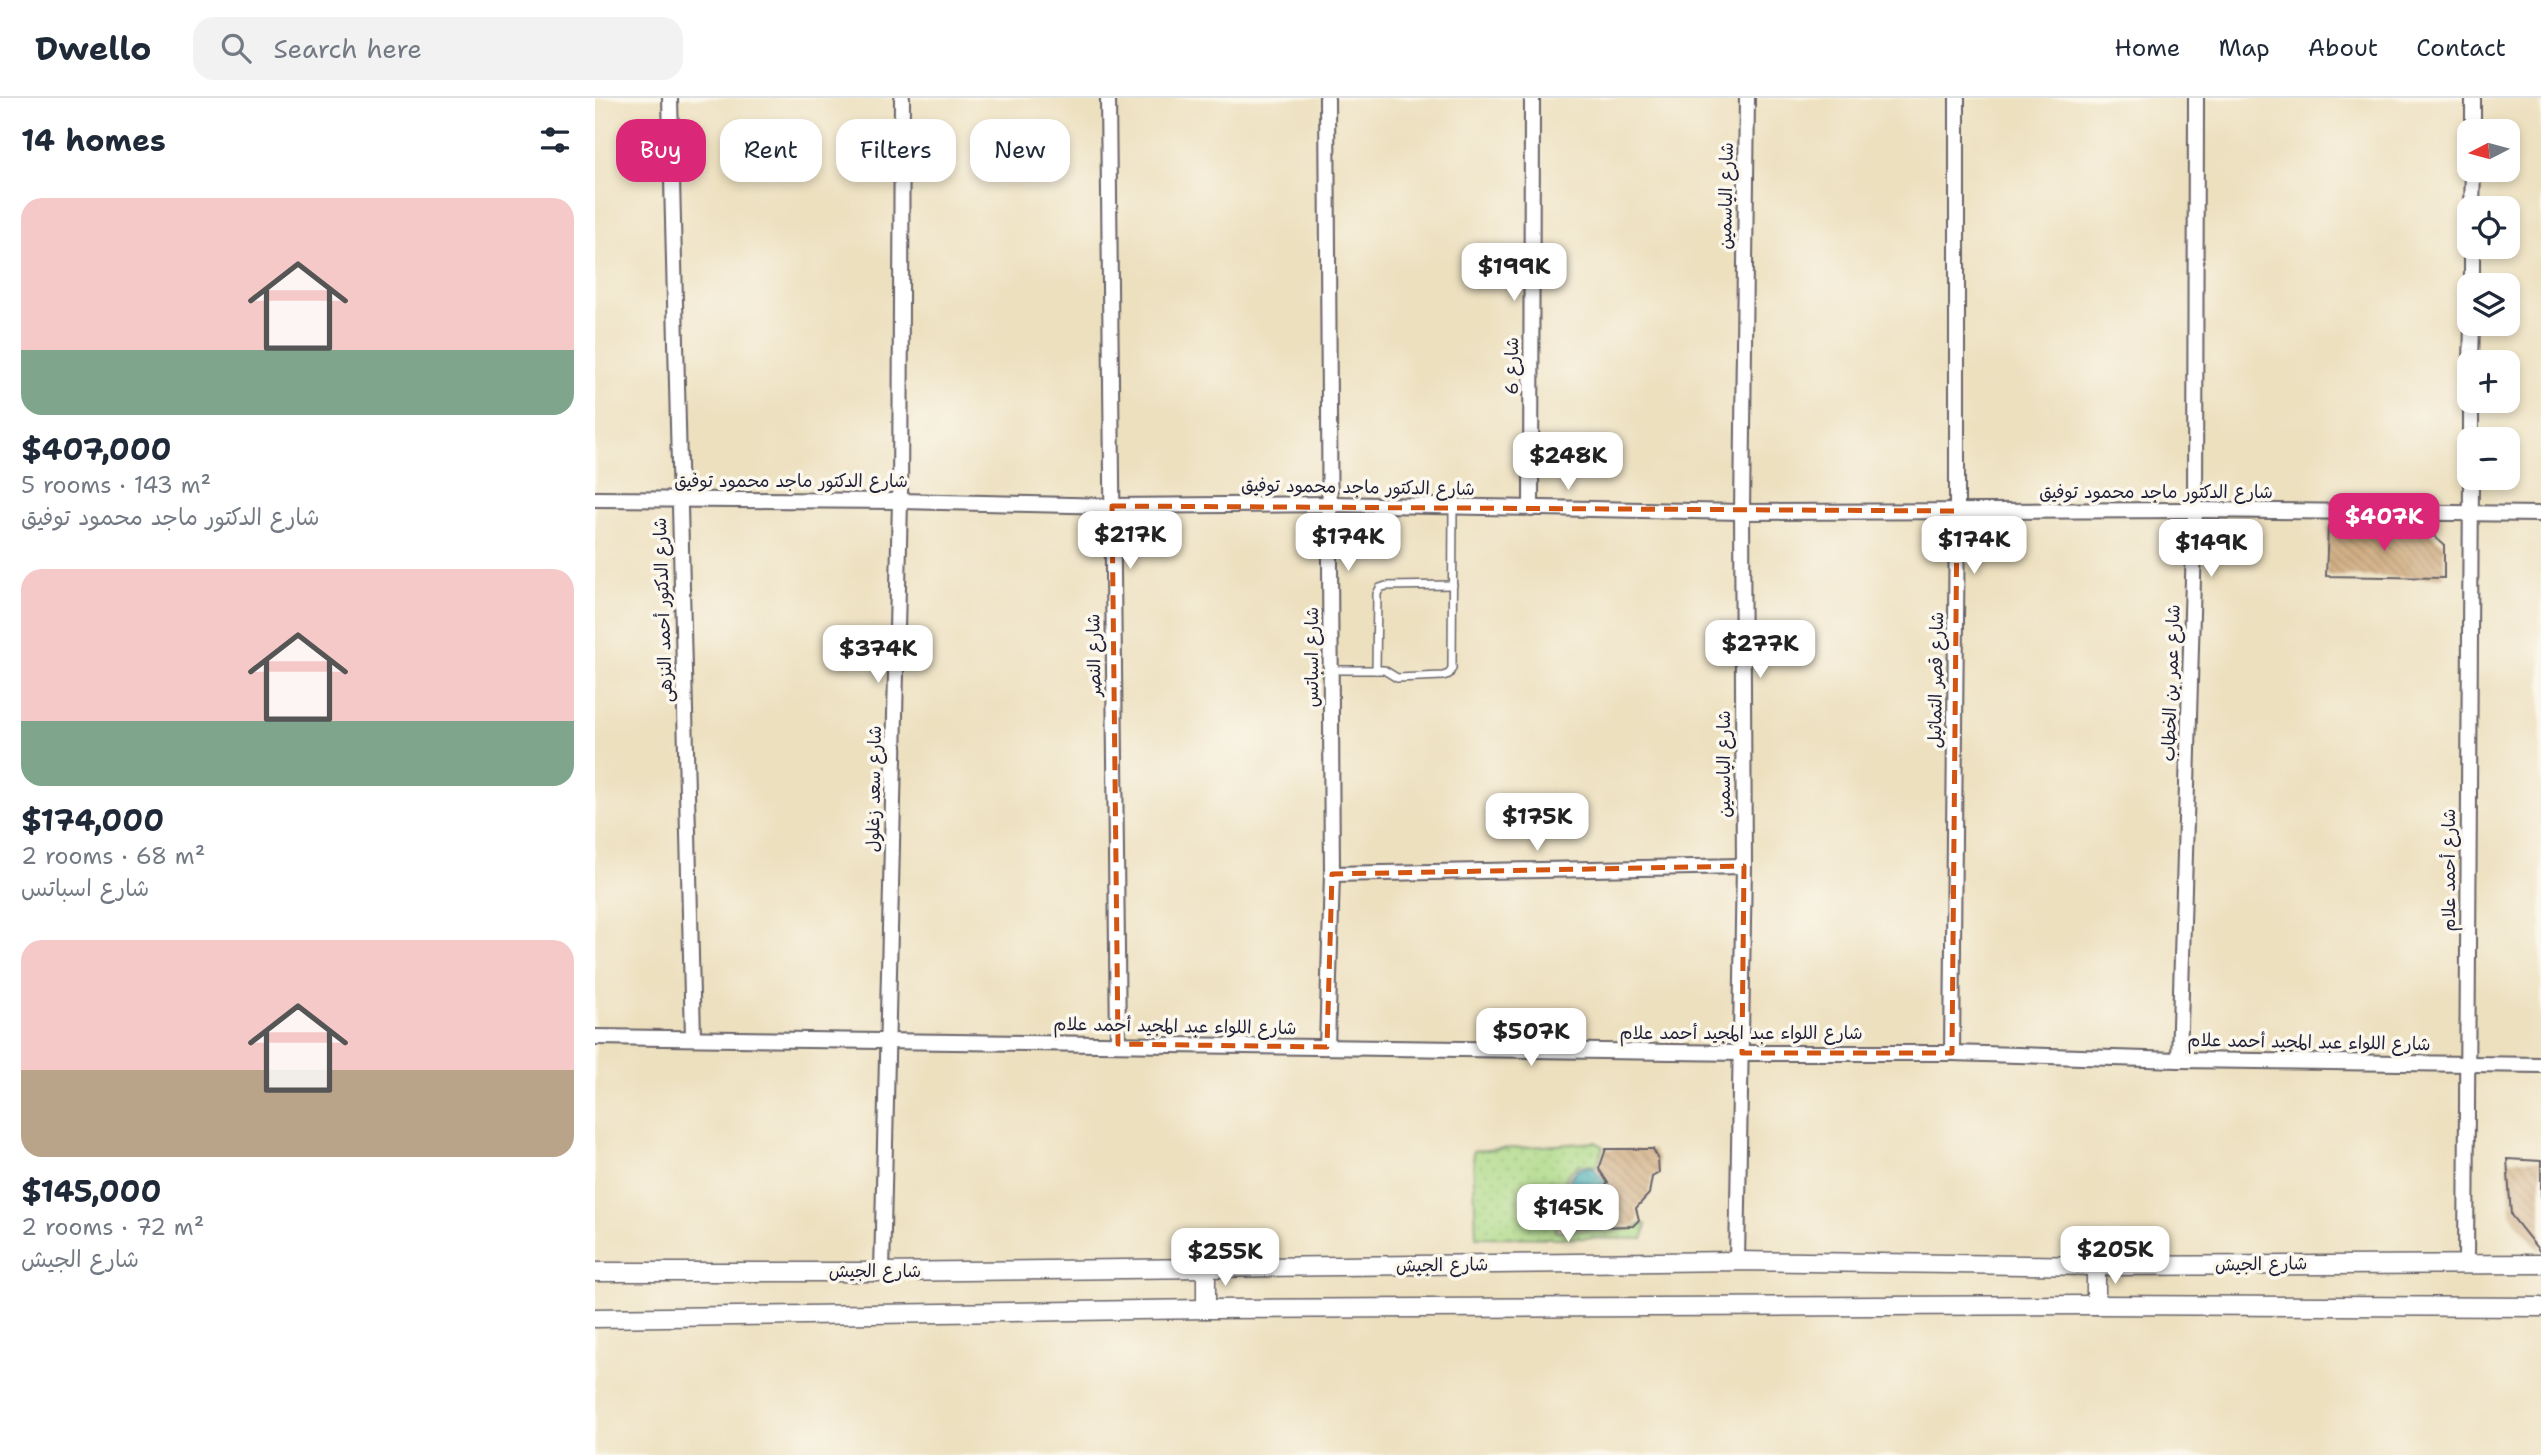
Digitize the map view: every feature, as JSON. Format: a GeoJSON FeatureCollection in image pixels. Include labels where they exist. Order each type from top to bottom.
{"type":"FeatureCollection","features":[{"type":"Feature","properties":{"kind":"street","name":"شارع الدكتور أحمد النزهى"},"geometry":{"type":"LineString","coordinates":[[670,98],[693,1037]]}},
{"type":"Feature","properties":{"kind":"street","name":"شارع سعد زغلول"},"geometry":{"type":"LineString","coordinates":[[882,1272],[900,501],[902,98]]}},
{"type":"Feature","properties":{"kind":"street","name":"شارع النصر"},"geometry":{"type":"LineString","coordinates":[[1108,98],[1118,1044]]}},
{"type":"Feature","properties":{"kind":"street","name":"شارع اسباتس"},"geometry":{"type":"LineString","coordinates":[[1327,98],[1332,874],[1327,1047]]}},
{"type":"Feature","properties":{"kind":"street","name":"شارع 6"},"geometry":{"type":"LineString","coordinates":[[1531,509],[1532,98]]}},
{"type":"Feature","properties":{"kind":"street","name":"شارع الياسمين"},"geometry":{"type":"LineString","coordinates":[[1737,1261],[1744,866],[1742,512],[1747,98]]}},
{"type":"Feature","properties":{"kind":"street","name":"شارع قصر التماثيل"},"geometry":{"type":"LineString","coordinates":[[1952,1053],[1957,511],[1957,98]]}},
{"type":"Feature","properties":{"kind":"street","name":"شارع عمر بن الخطاب"},"geometry":{"type":"LineString","coordinates":[[2179,1060],[2196,510],[2196,98]]}},
{"type":"Feature","properties":{"kind":"street"},"geometry":{"type":"LineString","coordinates":[[2473,98],[2473,119]]}},
{"type":"Feature","properties":{"kind":"street","name":"شارع أحمد علام"},"geometry":{"type":"LineString","coordinates":[[2466,1262],[2470,490]]}},
{"type":"Feature","properties":{"kind":"street","name":"شارع الدكتور ماجد محمود توفيق"},"geometry":{"type":"LineString","coordinates":[[595,499],[900,501],[1112,506],[1331,504],[1742,512],[2196,510],[2541,513]]}},
{"type":"Feature","properties":{"kind":"street"},"geometry":{"type":"LineString","coordinates":[[1332,874],[1744,866]]}},
{"type":"Feature","properties":{"kind":"street","name":"شارع اللواء عبد المجيد أحمد علام"},"geometry":{"type":"LineString","coordinates":[[595,1037],[1742,1053],[1952,1053],[2179,1060],[2541,1065]]}},
{"type":"Feature","properties":{"kind":"street","name":"شارع الجيش"},"geometry":{"type":"LineString","coordinates":[[595,1272],[882,1272],[1737,1261],[2096,1266],[2466,1262],[2541,1264]]}},
{"type":"Feature","properties":{"kind":"street"},"geometry":{"type":"LineString","coordinates":[[2096,1266],[2096,1305]]}},
{"type":"Feature","properties":{"kind":"street"},"geometry":{"type":"LineString","coordinates":[[1206,1268],[1206,1309]]}},
{"type":"Feature","properties":{"kind":"street"},"geometry":{"type":"LineString","coordinates":[[595,1318],[1206,1309],[2096,1305],[2541,1307]]}},
{"type":"Feature","properties":{"kind":"lane"},"geometry":{"type":"LineString","coordinates":[[1331,670],[1387,670],[1397,678],[1449,674],[1452,668],[1453,507]]}},
{"type":"Feature","properties":{"kind":"lane"},"geometry":{"type":"LineString","coordinates":[[1376,670],[1377,594],[1380,588],[1453,585]]}},
{"type":"Feature","properties":{"kind":"highlighted area"},"geometry":{"type":"Polygon","coordinates":[[[1112,506],[1957,511],[1952,1053],[1742,1053],[1744,866],[1332,874],[1327,1047],[1118,1044],[1112,506]]]}},
{"type":"Feature","properties":{"kind":"green space"},"geometry":{"type":"Polygon","coordinates":[[[1596,1142],[1603,1147],[1597,1166],[1579,1164],[1567,1175],[1566,1189],[1573,1199],[1590,1199],[1588,1202],[1571,1202],[1557,1223],[1555,1231],[1633,1229],[1639,1224],[1646,1224],[1643,1239],[1476,1237],[1473,1151],[1596,1142]]]}},
{"type":"Feature","properties":{"kind":"water"},"geometry":{"type":"Polygon","coordinates":[[[1592,1166],[1604,1180],[1611,1177],[1608,1184],[1601,1185],[1590,1196],[1577,1196],[1570,1188],[1570,1177],[1579,1168],[1592,1166]]]}},
{"type":"Feature","properties":{"kind":"building"},"geometry":{"type":"Polygon","coordinates":[[[2328,527],[2419,530],[2433,535],[2444,545],[2444,578],[2326,576],[2328,527]]]}},
{"type":"Feature","properties":{"kind":"building"},"geometry":{"type":"Polygon","coordinates":[[[1606,1149],[1653,1149],[1658,1158],[1659,1173],[1652,1177],[1649,1194],[1636,1208],[1639,1220],[1633,1226],[1559,1228],[1572,1205],[1590,1204],[1608,1183],[1599,1169],[1606,1149]]]}},
{"type":"Feature","properties":{"kind":"building"},"geometry":{"type":"Polygon","coordinates":[[[2507,1159],[2541,1161],[2541,1253],[2511,1215],[2507,1159]]]}}]}
